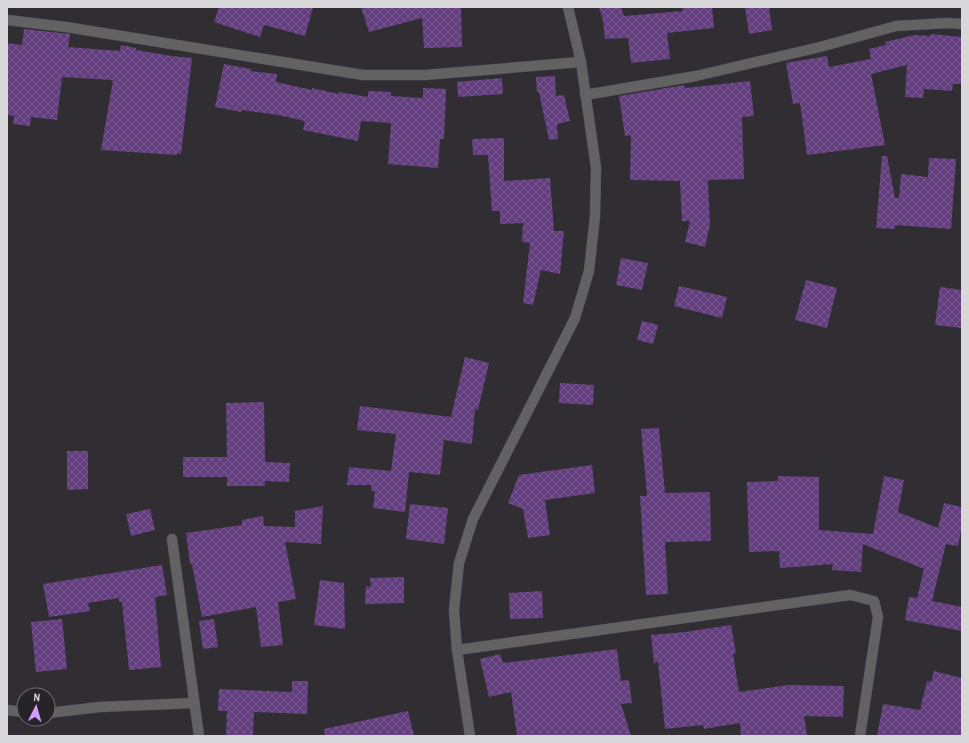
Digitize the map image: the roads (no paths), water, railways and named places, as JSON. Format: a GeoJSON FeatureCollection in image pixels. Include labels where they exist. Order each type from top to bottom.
{"type":"FeatureCollection","features":[{"type":"Feature","properties":{"kind":"street"},"geometry":{"type":"LineString","coordinates":[[470,736],[457,650],[454,610],[459,563],[473,520],[576,318],[588,271],[595,216],[596,168],[580,62],[568,7]]}},
{"type":"Feature","properties":{"kind":"street"},"geometry":{"type":"LineString","coordinates":[[7,20],[74,29],[363,75],[425,75],[580,62]]}},
{"type":"Feature","properties":{"kind":"street"},"geometry":{"type":"LineString","coordinates":[[585,94],[696,76],[820,47],[896,26],[948,23],[962,24]]}},
{"type":"Feature","properties":{"kind":"street"},"geometry":{"type":"LineString","coordinates":[[172,539],[199,736]]}},
{"type":"Feature","properties":{"kind":"street"},"geometry":{"type":"LineString","coordinates":[[457,650],[850,596],[874,601],[878,617],[860,736]]}},
{"type":"Feature","properties":{"kind":"street"},"geometry":{"type":"LineString","coordinates":[[56,712],[100,707],[194,703]]}}]}
